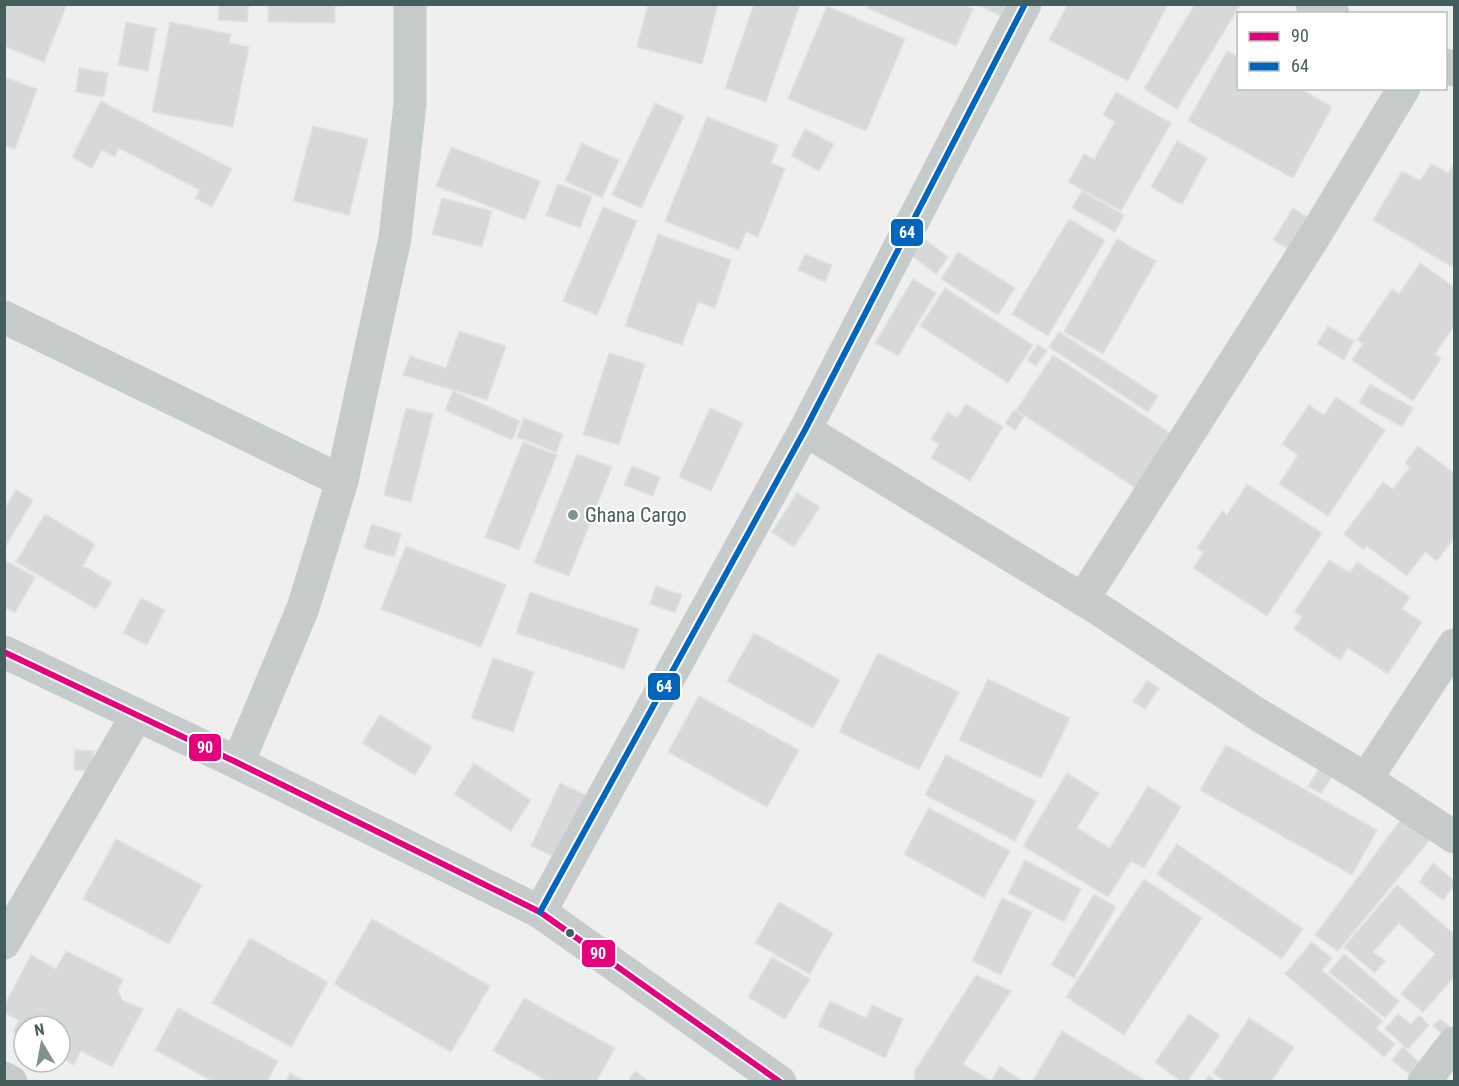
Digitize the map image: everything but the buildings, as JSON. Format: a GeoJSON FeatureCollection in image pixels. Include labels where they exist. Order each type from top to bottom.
{"type":"FeatureCollection","features":[{"type":"Feature","properties":{"kind":"street"},"geometry":{"type":"LineString","coordinates":[[238,763],[303,608],[342,481],[394,238],[410,104],[410,4]]}},
{"type":"Feature","properties":{"kind":"street"},"geometry":{"type":"LineString","coordinates":[[540,912],[805,430],[1025,4]]}},
{"type":"Feature","properties":{"kind":"street"},"geometry":{"type":"LineString","coordinates":[[1312,4],[1329,12]]}},
{"type":"Feature","properties":{"kind":"street"},"geometry":{"type":"LineString","coordinates":[[1083,599],[1302,256],[1403,90]]}},
{"type":"Feature","properties":{"kind":"street"},"geometry":{"type":"LineString","coordinates":[[4,317],[342,481]]}},
{"type":"Feature","properties":{"kind":"street"},"geometry":{"type":"LineString","coordinates":[[805,430],[1083,599],[1257,714],[1366,779],[1455,837]]}},
{"type":"Feature","properties":{"kind":"street"},"geometry":{"type":"LineString","coordinates":[[1366,779],[1455,645]]}},
{"type":"Feature","properties":{"kind":"street"},"geometry":{"type":"LineString","coordinates":[[4,652],[238,763],[540,912],[780,1082]]}},
{"type":"Feature","properties":{"kind":"street"},"geometry":{"type":"LineString","coordinates":[[4,943],[137,715]]}},
{"type":"Feature","properties":{"kind":"street"},"geometry":{"type":"LineString","coordinates":[[1424,1082],[1455,1043]]}},
{"type":"Feature","properties":{"kind":"street"},"geometry":{"type":"LineString","coordinates":[[4,1078],[11,1082]]}},
{"type":"Feature","properties":{"kind":"transit line","name":"64"},"geometry":{"type":"LineString","coordinates":[[540,912],[805,430],[1025,4]]}},
{"type":"Feature","properties":{"kind":"transit line","name":"90"},"geometry":{"type":"LineString","coordinates":[[4,652],[238,763],[540,912],[780,1082]]}},
{"type":"Feature","properties":{"kind":"place","name":"Ghana Cargo"},"geometry":{"type":"Point","coordinates":[573,515]}}]}
